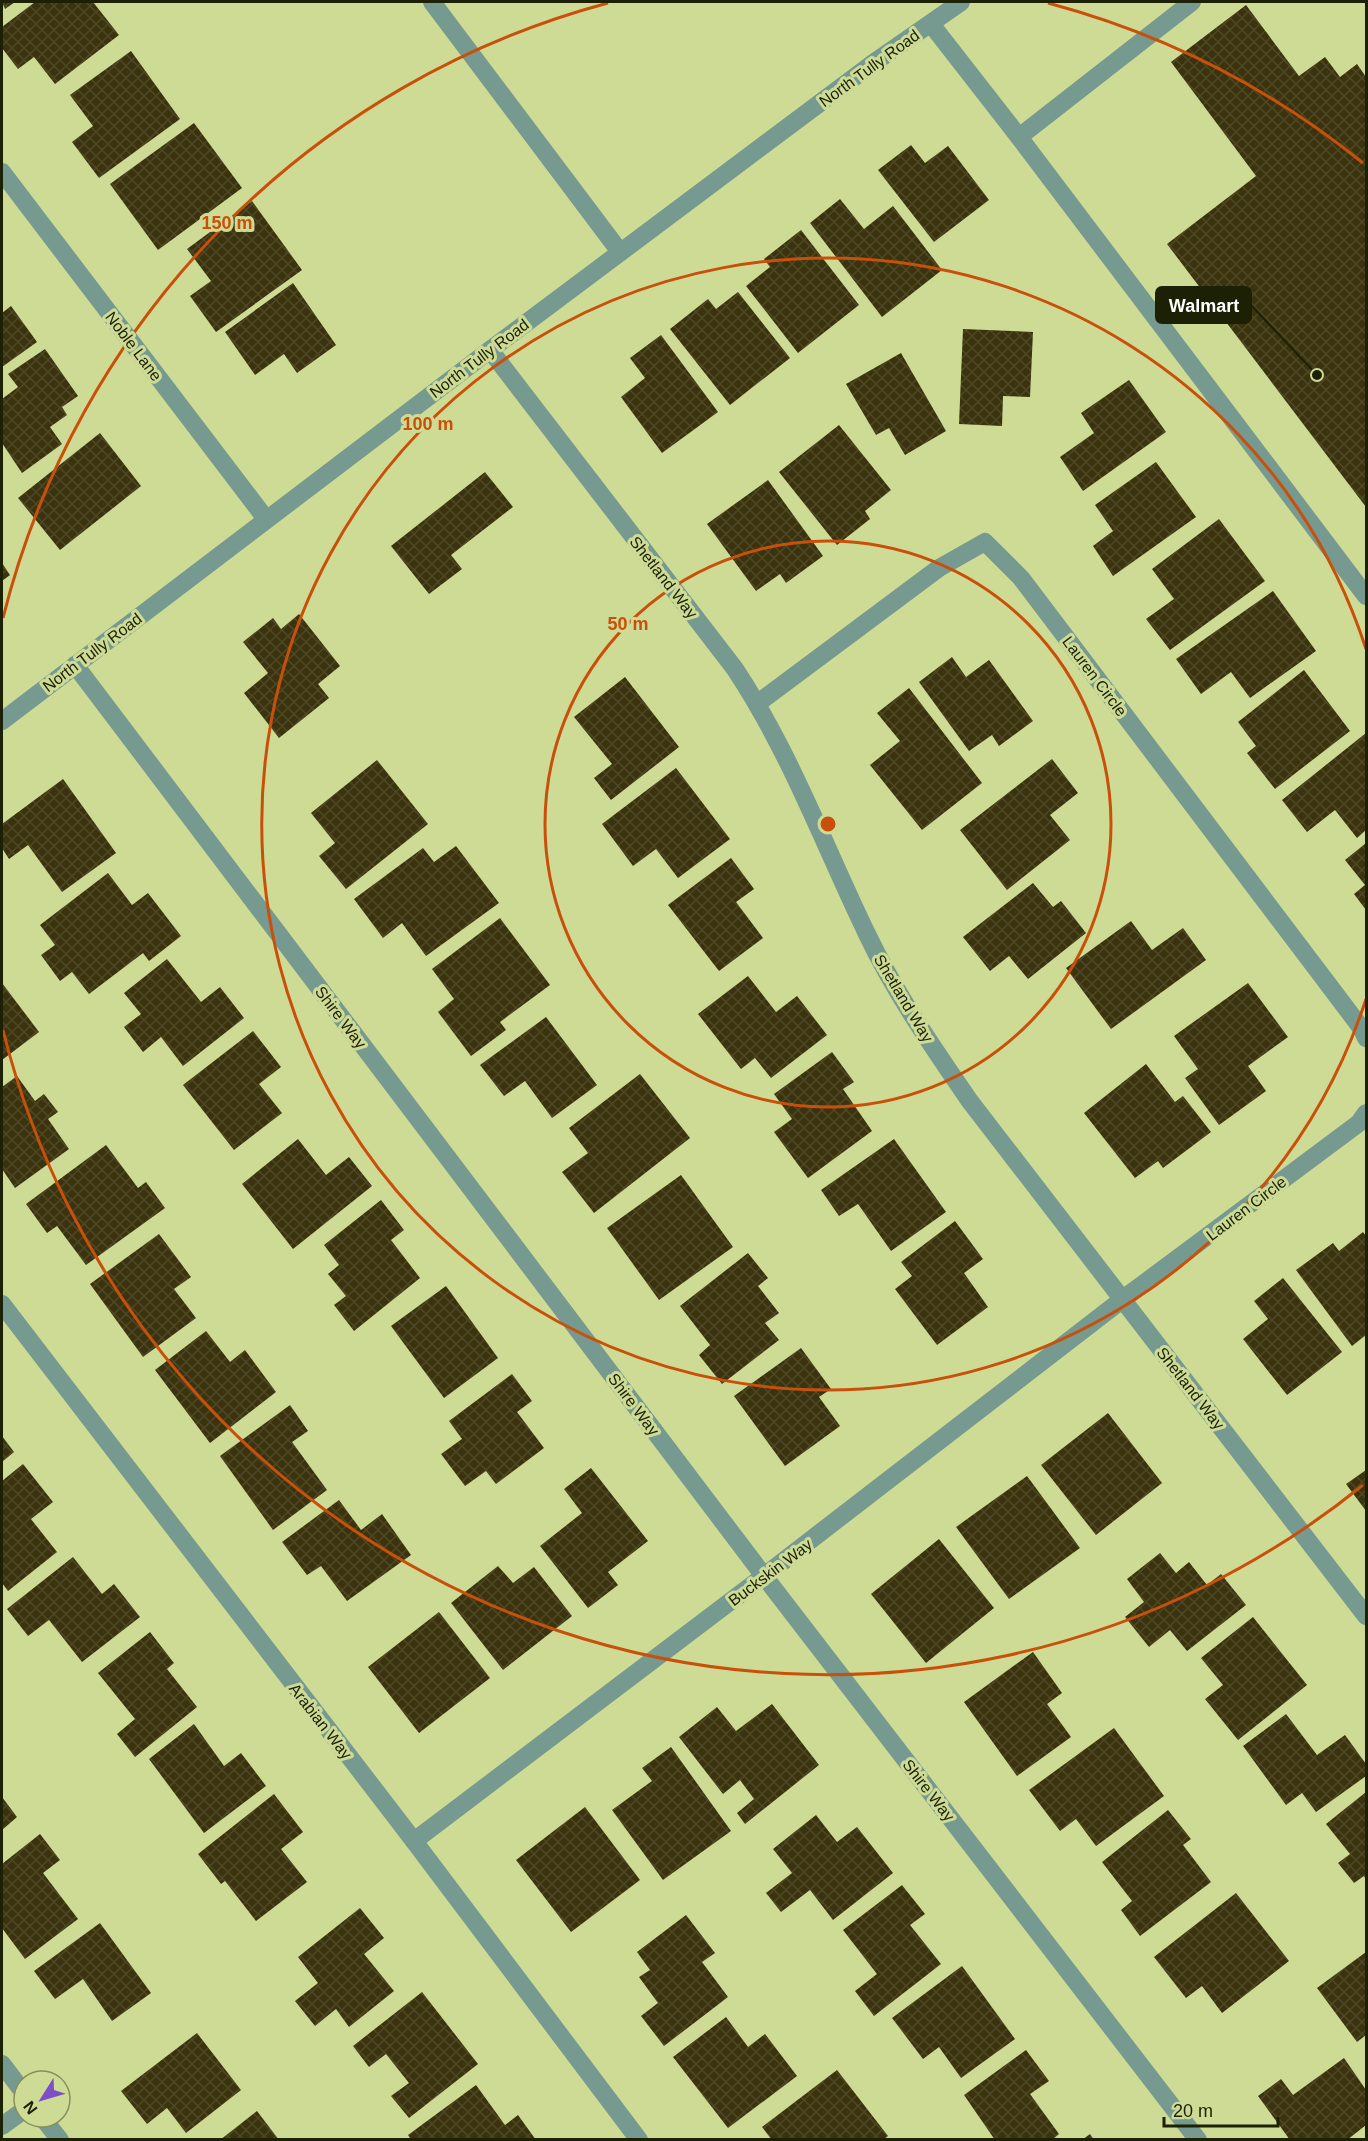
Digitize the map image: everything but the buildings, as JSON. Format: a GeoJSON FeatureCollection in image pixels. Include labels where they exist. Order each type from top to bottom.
{"type":"FeatureCollection","features":[{"type":"Feature","properties":{"kind":"street"},"geometry":{"type":"LineString","coordinates":[[432,2],[620,252]]}},
{"type":"Feature","properties":{"kind":"street","name":"North Tully Road"},"geometry":{"type":"LineString","coordinates":[[2,721],[620,252],[872,64],[962,2]]}},
{"type":"Feature","properties":{"kind":"street"},"geometry":{"type":"LineString","coordinates":[[1019,137],[1192,2]]}},
{"type":"Feature","properties":{"kind":"street"},"geometry":{"type":"LineString","coordinates":[[931,24],[1366,596]]}},
{"type":"Feature","properties":{"kind":"street","name":"Noble Lane"},"geometry":{"type":"LineString","coordinates":[[3,176],[266,519]]}},
{"type":"Feature","properties":{"kind":"street","name":"Shetland Way"},"geometry":{"type":"LineString","coordinates":[[490,350],[735,669],[758,703],[789,761],[868,936],[914,1018],[969,1100],[1366,1616]]}},
{"type":"Feature","properties":{"kind":"street","name":"Lauren Circle"},"geometry":{"type":"LineString","coordinates":[[758,703],[939,568],[986,542],[1028,588],[1348,1011],[1366,1038]]}},
{"type":"Feature","properties":{"kind":"street","name":"Shire Way"},"geometry":{"type":"LineString","coordinates":[[75,665],[764,1576],[1198,2139]]}},
{"type":"Feature","properties":{"kind":"street","name":"Lauren Circle"},"geometry":{"type":"LineString","coordinates":[[1123,1299],[1359,1123],[1366,1113]]}},
{"type":"Feature","properties":{"kind":"street","name":"Buckskin Way"},"geometry":{"type":"LineString","coordinates":[[414,1841],[764,1576],[1123,1299]]}},
{"type":"Feature","properties":{"kind":"street","name":"Arabian Way"},"geometry":{"type":"LineString","coordinates":[[2,1304],[414,1841],[639,2139]]}},
{"type":"Feature","properties":{"kind":"street"},"geometry":{"type":"LineString","coordinates":[[2,2064],[12,2077]]}},
{"type":"Feature","properties":{"kind":"place","name":"Walmart"},"geometry":{"type":"Point","coordinates":[1317,375]}}]}
